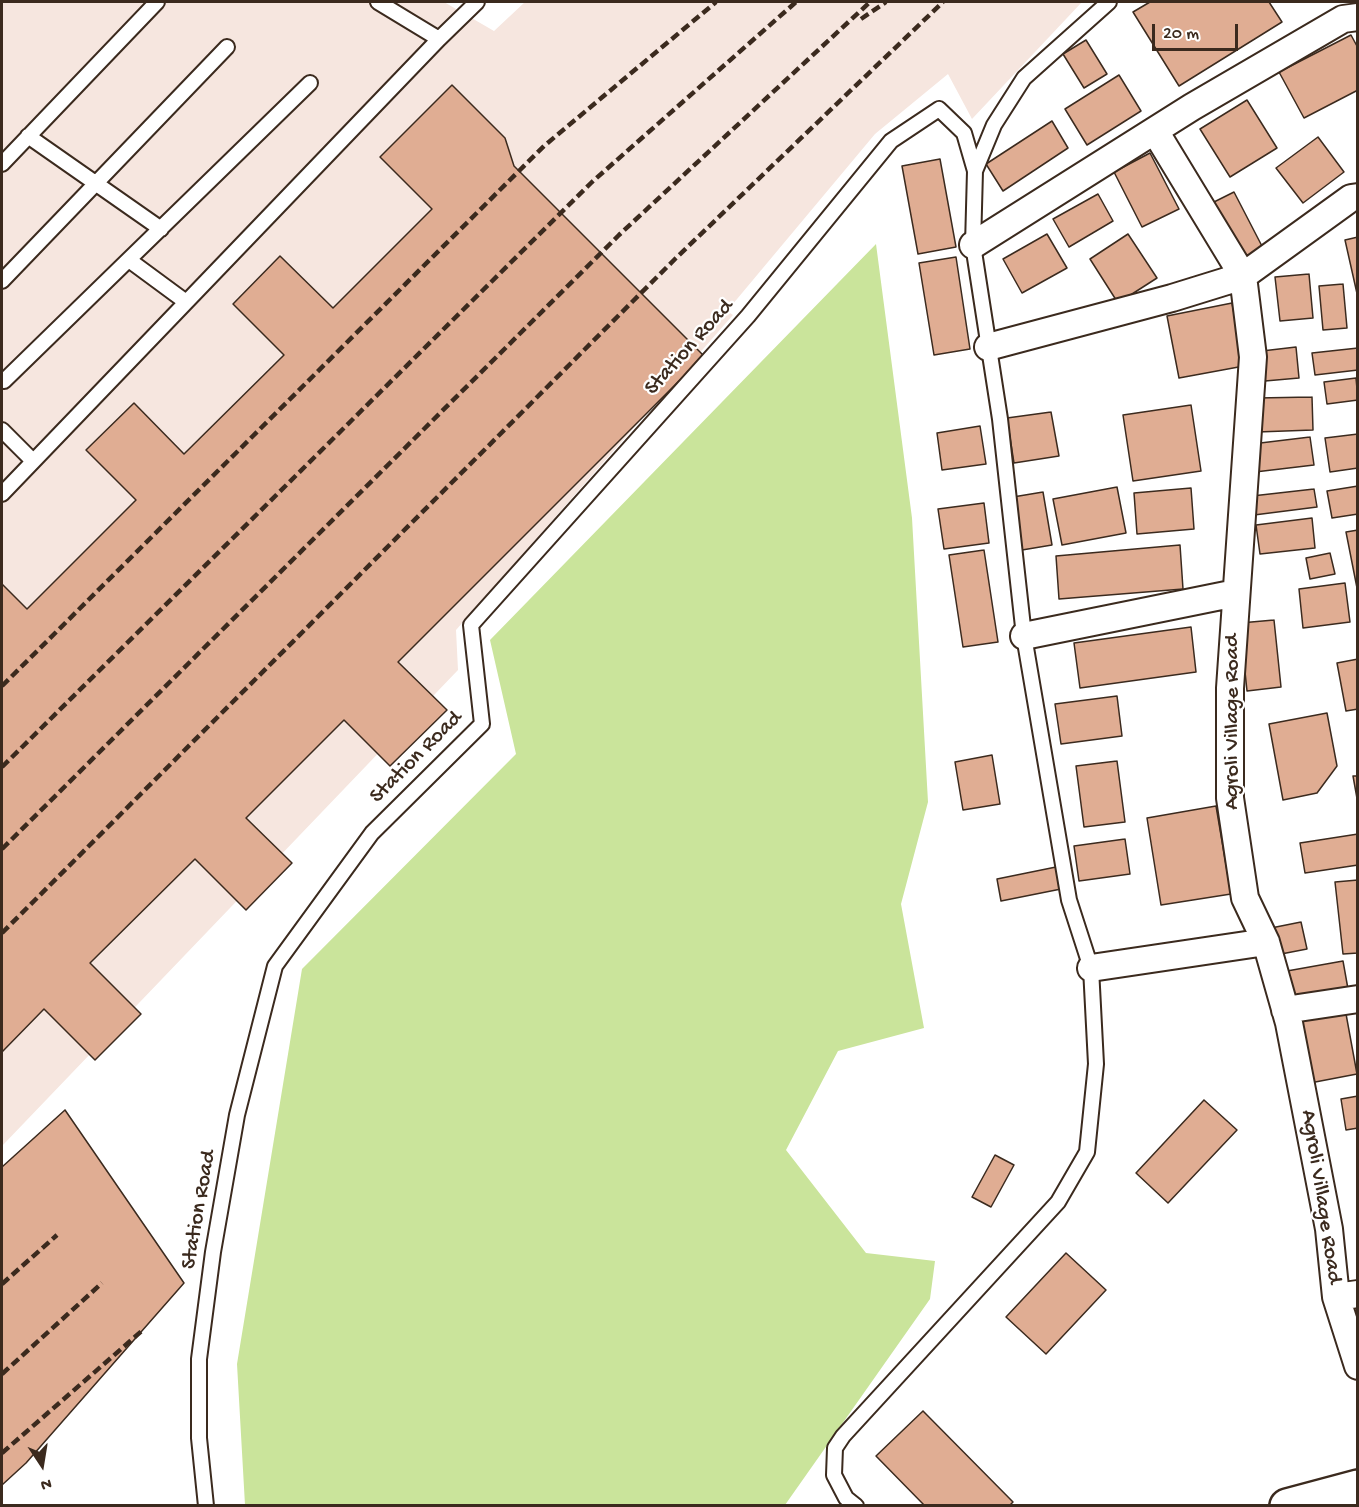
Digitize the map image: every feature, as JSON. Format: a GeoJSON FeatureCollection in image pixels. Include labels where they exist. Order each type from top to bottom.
{"type":"FeatureCollection","features":[{"type":"Feature","properties":{"kind":"main road"},"geometry":{"type":"LineString","coordinates":[[1287,1506],[1358,1487]]}},
{"type":"Feature","properties":{"kind":"street"},"geometry":{"type":"LineString","coordinates":[[973,245],[1155,130],[1343,19],[1358,16]]}},
{"type":"Feature","properties":{"kind":"street"},"geometry":{"type":"LineString","coordinates":[[1155,130],[1243,276]]}},
{"type":"Feature","properties":{"kind":"street"},"geometry":{"type":"LineString","coordinates":[[988,347],[1151,304],[1243,276],[1351,198],[1358,197]]}},
{"type":"Feature","properties":{"kind":"street","name":"Agroli Village Road"},"geometry":{"type":"LineString","coordinates":[[1243,276],[1253,357],[1230,688],[1230,798],[1245,898],[1266,942],[1285,1010],[1329,1229],[1347,1296],[1358,1366]]}},
{"type":"Feature","properties":{"kind":"street"},"geometry":{"type":"LineString","coordinates":[[1024,636],[1236,592]]}},
{"type":"Feature","properties":{"kind":"street"},"geometry":{"type":"LineString","coordinates":[[1091,968],[1266,942]]}},
{"type":"Feature","properties":{"kind":"street"},"geometry":{"type":"LineString","coordinates":[[1285,1010],[1358,999]]}},
{"type":"Feature","properties":{"kind":"lane"},"geometry":{"type":"LineString","coordinates":[[2,164],[157,2]]}},
{"type":"Feature","properties":{"kind":"lane"},"geometry":{"type":"LineString","coordinates":[[378,2],[440,39]]}},
{"type":"Feature","properties":{"kind":"lane"},"geometry":{"type":"LineString","coordinates":[[2,494],[477,2]]}},
{"type":"Feature","properties":{"kind":"lane"},"geometry":{"type":"LineString","coordinates":[[856,1506],[846,1498],[834,1475],[835,1448],[843,1436],[1058,1202],[1087,1152],[1096,1064],[1091,968],[1069,900],[1024,636],[1000,419],[973,245],[975,171],[994,125],[1023,78],[1108,2]]}},
{"type":"Feature","properties":{"kind":"lane"},"geometry":{"type":"LineString","coordinates":[[2,282],[227,47]]}},
{"type":"Feature","properties":{"kind":"lane"},"geometry":{"type":"LineString","coordinates":[[4,381],[310,83]]}},
{"type":"Feature","properties":{"kind":"lane","name":"Station Road"},"geometry":{"type":"LineString","coordinates":[[206,1506],[199,1438],[199,1359],[213,1252],[237,1115],[275,966],[372,833],[482,724],[471,625],[748,315],[891,141],[939,109],[964,133],[975,171]]}},
{"type":"Feature","properties":{"kind":"lane"},"geometry":{"type":"LineString","coordinates":[[28,136],[161,229]]}},
{"type":"Feature","properties":{"kind":"lane"},"geometry":{"type":"LineString","coordinates":[[129,260],[186,302]]}},
{"type":"Feature","properties":{"kind":"lane"},"geometry":{"type":"LineString","coordinates":[[2,430],[33,461]]}},
{"type":"Feature","properties":{"kind":"shaded area"},"geometry":{"type":"Polygon","coordinates":[[[2,2],[444,2],[494,31],[525,2],[1082,2],[972,119],[948,74],[875,134],[727,311],[733,315],[456,630],[458,670],[2,1146],[2,2]]]}},
{"type":"Feature","properties":{"kind":"green space"},"geometry":{"type":"Polygon","coordinates":[[[876,244],[912,518],[928,802],[901,904],[924,1028],[838,1051],[786,1150],[866,1253],[935,1261],[930,1299],[785,1505],[245,1505],[237,1364],[302,969],[516,754],[490,640],[876,244]]]}},
{"type":"Feature","properties":{"kind":"building"},"geometry":{"type":"Polygon","coordinates":[[[1150,2],[1269,2],[1282,22],[1179,86],[1133,12],[1150,2]]]}},
{"type":"Feature","properties":{"kind":"building"},"geometry":{"type":"Polygon","coordinates":[[[1351,35],[1358,48],[1358,90],[1304,118],[1279,72],[1351,35]]]}},
{"type":"Feature","properties":{"kind":"building"},"geometry":{"type":"Polygon","coordinates":[[[1086,40],[1107,74],[1084,88],[1063,54],[1086,40]]]}},
{"type":"Feature","properties":{"kind":"building"},"geometry":{"type":"Polygon","coordinates":[[[1119,75],[1141,111],[1087,145],[1065,109],[1119,75]]]}},
{"type":"Feature","properties":{"kind":"building"},"geometry":{"type":"Polygon","coordinates":[[[452,85],[505,138],[514,166],[704,356],[398,662],[447,710],[390,766],[344,720],[246,818],[292,863],[246,910],[195,859],[90,963],[141,1014],[95,1060],[44,1009],[2,1052],[2,584],[27,609],[136,500],[86,450],[134,403],[184,454],[284,355],[233,304],[280,256],[333,308],[432,209],[380,157],[452,85]]]}},
{"type":"Feature","properties":{"kind":"building"},"geometry":{"type":"Polygon","coordinates":[[[1247,100],[1277,148],[1230,177],[1200,129],[1247,100]]]}},
{"type":"Feature","properties":{"kind":"building"},"geometry":{"type":"Polygon","coordinates":[[[1052,121],[1068,148],[1003,191],[986,164],[1052,121]]]}},
{"type":"Feature","properties":{"kind":"building"},"geometry":{"type":"Polygon","coordinates":[[[1318,137],[1344,172],[1303,203],[1276,168],[1318,137]]]}},
{"type":"Feature","properties":{"kind":"building"},"geometry":{"type":"Polygon","coordinates":[[[1150,153],[1179,209],[1142,227],[1114,172],[1150,153]]]}},
{"type":"Feature","properties":{"kind":"building"},"geometry":{"type":"Polygon","coordinates":[[[940,159],[956,247],[918,254],[902,166],[940,159]]]}},
{"type":"Feature","properties":{"kind":"building"},"geometry":{"type":"Polygon","coordinates":[[[1234,192],[1264,250],[1239,262],[1210,204],[1234,192]]]}},
{"type":"Feature","properties":{"kind":"building"},"geometry":{"type":"Polygon","coordinates":[[[1098,194],[1113,221],[1069,247],[1053,219],[1098,194]]]}},
{"type":"Feature","properties":{"kind":"building"},"geometry":{"type":"Polygon","coordinates":[[[1047,234],[1067,268],[1022,293],[1003,259],[1047,234]]]}},
{"type":"Feature","properties":{"kind":"building"},"geometry":{"type":"Polygon","coordinates":[[[1128,234],[1157,278],[1118,303],[1090,259],[1128,234]]]}},
{"type":"Feature","properties":{"kind":"building"},"geometry":{"type":"Polygon","coordinates":[[[1358,237],[1358,298],[1345,240],[1358,237]]]}},
{"type":"Feature","properties":{"kind":"building"},"geometry":{"type":"Polygon","coordinates":[[[956,257],[970,349],[934,355],[919,263],[956,257]]]}},
{"type":"Feature","properties":{"kind":"building"},"geometry":{"type":"Polygon","coordinates":[[[1309,274],[1313,318],[1280,321],[1275,277],[1309,274]]]}},
{"type":"Feature","properties":{"kind":"building"},"geometry":{"type":"Polygon","coordinates":[[[1343,284],[1347,328],[1323,330],[1319,286],[1343,284]]]}},
{"type":"Feature","properties":{"kind":"building"},"geometry":{"type":"Polygon","coordinates":[[[1232,303],[1244,366],[1179,378],[1167,316],[1232,303]]]}},
{"type":"Feature","properties":{"kind":"building"},"geometry":{"type":"Polygon","coordinates":[[[1296,347],[1299,378],[1265,381],[1262,351],[1296,347]]]}},
{"type":"Feature","properties":{"kind":"building"},"geometry":{"type":"Polygon","coordinates":[[[1358,348],[1358,370],[1315,375],[1312,353],[1358,348]]]}},
{"type":"Feature","properties":{"kind":"building"},"geometry":{"type":"Polygon","coordinates":[[[1356,378],[1358,400],[1327,404],[1324,382],[1356,378]]]}},
{"type":"Feature","properties":{"kind":"building"},"geometry":{"type":"Polygon","coordinates":[[[1312,397],[1313,430],[1257,432],[1257,398],[1312,397]]]}},
{"type":"Feature","properties":{"kind":"building"},"geometry":{"type":"Polygon","coordinates":[[[1191,405],[1201,471],[1133,481],[1123,415],[1191,405]]]}},
{"type":"Feature","properties":{"kind":"building"},"geometry":{"type":"Polygon","coordinates":[[[1051,412],[1059,456],[1014,463],[1007,418],[1051,412]]]}},
{"type":"Feature","properties":{"kind":"building"},"geometry":{"type":"Polygon","coordinates":[[[980,426],[986,464],[942,470],[937,433],[980,426]]]}},
{"type":"Feature","properties":{"kind":"building"},"geometry":{"type":"Polygon","coordinates":[[[1358,434],[1358,468],[1330,472],[1325,438],[1358,434]]]}},
{"type":"Feature","properties":{"kind":"building"},"geometry":{"type":"Polygon","coordinates":[[[1310,437],[1314,465],[1255,472],[1252,444],[1310,437]]]}},
{"type":"Feature","properties":{"kind":"building"},"geometry":{"type":"Polygon","coordinates":[[[1358,486],[1358,514],[1332,518],[1327,491],[1358,486]]]}},
{"type":"Feature","properties":{"kind":"building"},"geometry":{"type":"Polygon","coordinates":[[[1117,487],[1126,533],[1062,545],[1053,499],[1117,487]]]}},
{"type":"Feature","properties":{"kind":"building"},"geometry":{"type":"Polygon","coordinates":[[[1191,488],[1194,529],[1137,534],[1134,493],[1191,488]]]}},
{"type":"Feature","properties":{"kind":"building"},"geometry":{"type":"Polygon","coordinates":[[[1314,489],[1317,507],[1254,515],[1252,496],[1314,489]]]}},
{"type":"Feature","properties":{"kind":"building"},"geometry":{"type":"Polygon","coordinates":[[[1043,492],[1052,545],[1022,550],[1013,497],[1043,492]]]}},
{"type":"Feature","properties":{"kind":"building"},"geometry":{"type":"Polygon","coordinates":[[[984,503],[989,543],[944,549],[938,509],[984,503]]]}},
{"type":"Feature","properties":{"kind":"building"},"geometry":{"type":"Polygon","coordinates":[[[1312,518],[1315,548],[1260,554],[1256,525],[1312,518]]]}},
{"type":"Feature","properties":{"kind":"building"},"geometry":{"type":"Polygon","coordinates":[[[1358,530],[1358,588],[1357,588],[1346,532],[1358,530]]]}},
{"type":"Feature","properties":{"kind":"building"},"geometry":{"type":"Polygon","coordinates":[[[1180,545],[1183,589],[1059,599],[1056,556],[1180,545]]]}},
{"type":"Feature","properties":{"kind":"building"},"geometry":{"type":"Polygon","coordinates":[[[984,550],[998,642],[963,647],[949,555],[984,550]]]}},
{"type":"Feature","properties":{"kind":"building"},"geometry":{"type":"Polygon","coordinates":[[[1330,553],[1335,574],[1310,579],[1306,558],[1330,553]]]}},
{"type":"Feature","properties":{"kind":"building"},"geometry":{"type":"Polygon","coordinates":[[[1345,583],[1350,622],[1303,628],[1299,589],[1345,583]]]}},
{"type":"Feature","properties":{"kind":"building"},"geometry":{"type":"Polygon","coordinates":[[[1274,620],[1281,687],[1247,691],[1240,623],[1274,620]]]}},
{"type":"Feature","properties":{"kind":"building"},"geometry":{"type":"Polygon","coordinates":[[[1191,627],[1196,672],[1080,688],[1074,643],[1191,627]]]}},
{"type":"Feature","properties":{"kind":"building"},"geometry":{"type":"Polygon","coordinates":[[[1358,659],[1358,709],[1346,711],[1337,663],[1358,659]]]}},
{"type":"Feature","properties":{"kind":"building"},"geometry":{"type":"Polygon","coordinates":[[[1117,696],[1122,736],[1061,744],[1055,704],[1117,696]]]}},
{"type":"Feature","properties":{"kind":"building"},"geometry":{"type":"Polygon","coordinates":[[[1327,713],[1337,766],[1317,793],[1283,800],[1269,724],[1327,713]]]}},
{"type":"Feature","properties":{"kind":"building"},"geometry":{"type":"Polygon","coordinates":[[[992,755],[1000,804],[963,810],[955,762],[992,755]]]}},
{"type":"Feature","properties":{"kind":"building"},"geometry":{"type":"Polygon","coordinates":[[[1117,761],[1125,822],[1084,827],[1076,766],[1117,761]]]}},
{"type":"Feature","properties":{"kind":"building"},"geometry":{"type":"Polygon","coordinates":[[[1353,776],[1358,776],[1358,804],[1353,776]]]}},
{"type":"Feature","properties":{"kind":"building"},"geometry":{"type":"Polygon","coordinates":[[[1216,806],[1231,894],[1161,905],[1147,818],[1216,806]]]}},
{"type":"Feature","properties":{"kind":"building"},"geometry":{"type":"Polygon","coordinates":[[[1358,834],[1358,865],[1305,873],[1300,843],[1358,834]]]}},
{"type":"Feature","properties":{"kind":"building"},"geometry":{"type":"Polygon","coordinates":[[[1125,839],[1130,874],[1079,881],[1074,846],[1125,839]]]}},
{"type":"Feature","properties":{"kind":"building"},"geometry":{"type":"Polygon","coordinates":[[[1056,867],[1061,889],[1001,901],[997,879],[1056,867]]]}},
{"type":"Feature","properties":{"kind":"building"},"geometry":{"type":"Polygon","coordinates":[[[1358,880],[1358,953],[1343,954],[1335,882],[1358,880]]]}},
{"type":"Feature","properties":{"kind":"building"},"geometry":{"type":"Polygon","coordinates":[[[1301,922],[1307,949],[1276,955],[1271,928],[1301,922]]]}},
{"type":"Feature","properties":{"kind":"building"},"geometry":{"type":"Polygon","coordinates":[[[1343,961],[1348,989],[1292,999],[1287,971],[1343,961]]]}},
{"type":"Feature","properties":{"kind":"building"},"geometry":{"type":"Polygon","coordinates":[[[1344,1003],[1357,1074],[1310,1083],[1297,1012],[1344,1003]]]}},
{"type":"Feature","properties":{"kind":"building"},"geometry":{"type":"Polygon","coordinates":[[[1358,1096],[1358,1128],[1346,1130],[1341,1099],[1358,1096]]]}},
{"type":"Feature","properties":{"kind":"building"},"geometry":{"type":"Polygon","coordinates":[[[1204,1100],[1237,1130],[1168,1203],[1136,1173],[1204,1100]]]}},
{"type":"Feature","properties":{"kind":"building"},"geometry":{"type":"Polygon","coordinates":[[[65,1110],[184,1283],[26,1463],[2,1485],[2,1167],[65,1110]]]}},
{"type":"Feature","properties":{"kind":"building"},"geometry":{"type":"Polygon","coordinates":[[[995,1155],[1014,1165],[991,1207],[972,1197],[995,1155]]]}},
{"type":"Feature","properties":{"kind":"building"},"geometry":{"type":"Polygon","coordinates":[[[1066,1253],[1106,1290],[1046,1354],[1006,1317],[1066,1253]]]}},
{"type":"Feature","properties":{"kind":"building"},"geometry":{"type":"Polygon","coordinates":[[[923,1411],[1013,1502],[1009,1506],[925,1506],[876,1456],[923,1411]]]}},
{"type":"Feature","properties":{"kind":"railway"},"geometry":{"type":"LineString","coordinates":[[2,686],[544,146],[716,2]]}},
{"type":"Feature","properties":{"kind":"railway"},"geometry":{"type":"LineString","coordinates":[[2,767],[592,182],[796,2]]}},
{"type":"Feature","properties":{"kind":"railway"},"geometry":{"type":"LineString","coordinates":[[2,849],[619,235],[870,2]]}},
{"type":"Feature","properties":{"kind":"railway"},"geometry":{"type":"LineString","coordinates":[[861,19],[886,2]]}},
{"type":"Feature","properties":{"kind":"railway"},"geometry":{"type":"LineString","coordinates":[[2,933],[676,258],[943,2]]}},
{"type":"Feature","properties":{"kind":"railway"},"geometry":{"type":"LineString","coordinates":[[2,1284],[57,1235]]}},
{"type":"Feature","properties":{"kind":"railway"},"geometry":{"type":"LineString","coordinates":[[2,1374],[102,1283]]}},
{"type":"Feature","properties":{"kind":"railway"},"geometry":{"type":"LineString","coordinates":[[2,1453],[144,1329]]}}]}
